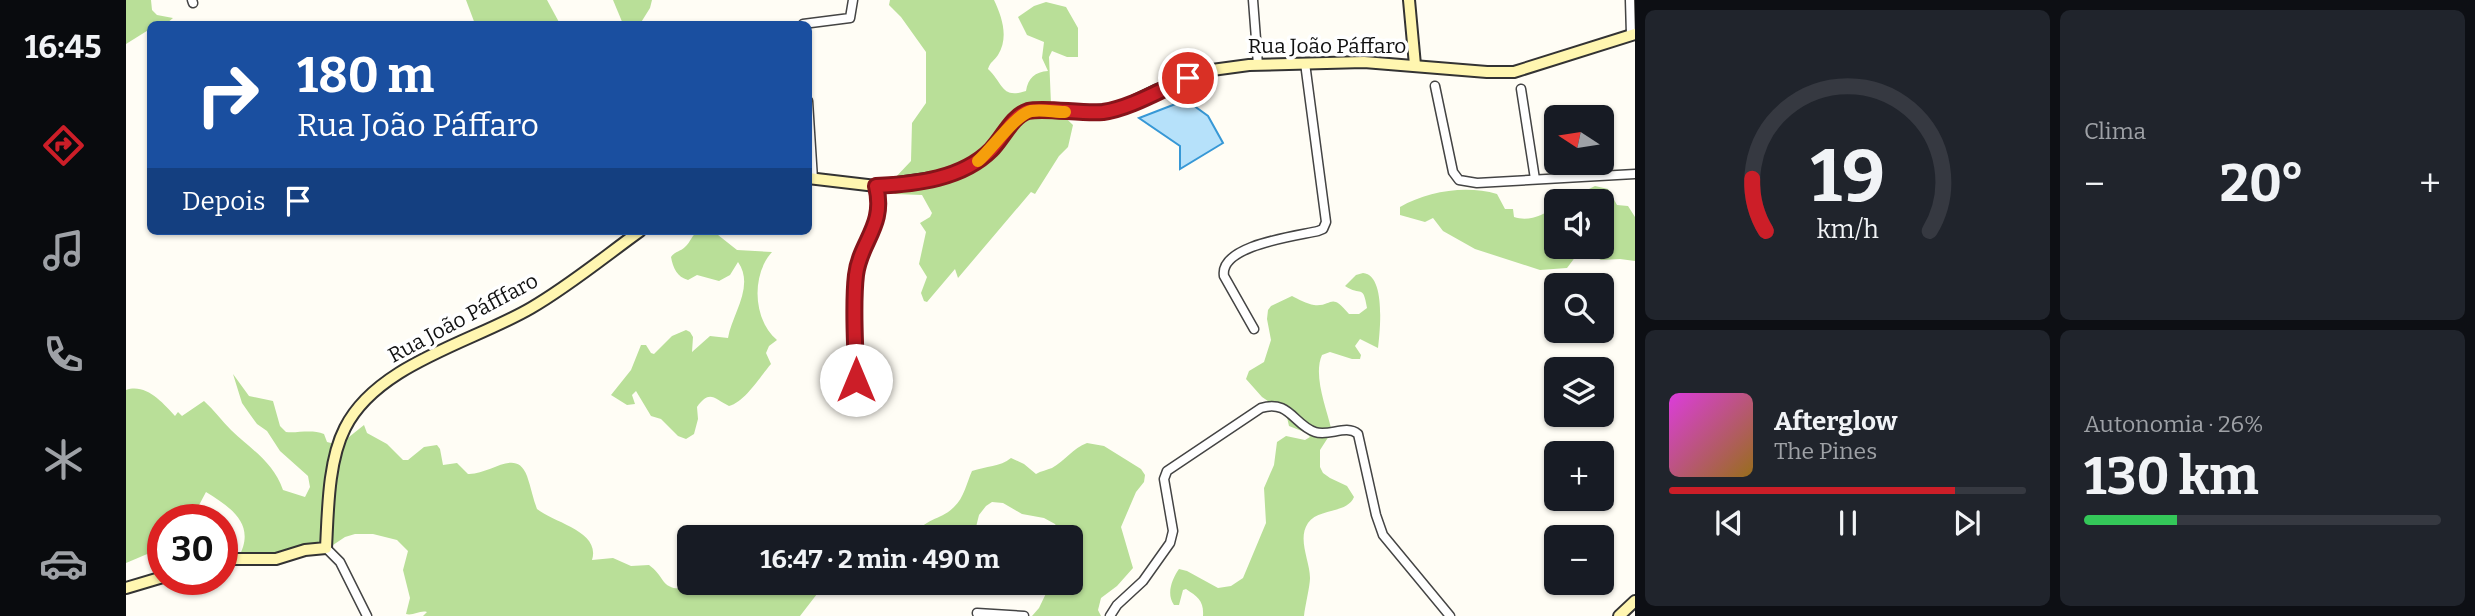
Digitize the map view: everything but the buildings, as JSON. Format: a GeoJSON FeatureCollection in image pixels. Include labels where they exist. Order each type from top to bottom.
{"type":"FeatureCollection","features":[{"type":"Feature","properties":{"kind":"street"},"geometry":{"type":"LineString","coordinates":[[812,23],[850,18],[853,0]]}},
{"type":"Feature","properties":{"kind":"street"},"geometry":{"type":"LineString","coordinates":[[1253,0],[1258,65]]}},
{"type":"Feature","properties":{"kind":"street"},"geometry":{"type":"LineString","coordinates":[[1409,0],[1415,65]]}},
{"type":"Feature","properties":{"kind":"street"},"geometry":{"type":"LineString","coordinates":[[1630,0],[1633,34]]}},
{"type":"Feature","properties":{"kind":"street","name":"Rua João Páffaro"},"geometry":{"type":"LineString","coordinates":[[882,186],[960,172],[992,149],[1019,116],[1028,111],[1076,113],[1118,109],[1201,74],[1229,67],[1364,62],[1514,72],[1633,34]]}},
{"type":"Feature","properties":{"kind":"street"},"geometry":{"type":"LineString","coordinates":[[1254,328],[1224,276],[1224,266],[1235,255],[1249,248],[1318,231],[1323,229],[1326,222],[1305,63]]}},
{"type":"Feature","properties":{"kind":"street"},"geometry":{"type":"LineString","coordinates":[[1435,86],[1453,172],[1463,182],[1635,174]]}},
{"type":"Feature","properties":{"kind":"street"},"geometry":{"type":"LineString","coordinates":[[1521,89],[1535,179]]}},
{"type":"Feature","properties":{"kind":"street"},"geometry":{"type":"LineString","coordinates":[[812,178],[882,186],[878,196],[878,218],[856,275],[856,380]]}},
{"type":"Feature","properties":{"kind":"street","name":"Rua João Páfffaro"},"geometry":{"type":"LineString","coordinates":[[326,548],[331,488],[340,440],[351,418],[375,391],[411,365],[506,322],[534,306],[634,235]]}},
{"type":"Feature","properties":{"kind":"street"},"geometry":{"type":"LineString","coordinates":[[1110,616],[1117,605],[1143,581],[1171,540],[1173,531],[1165,485],[1167,471],[1261,408],[1273,406],[1289,412],[1313,432],[1350,430],[1359,434],[1376,515],[1383,535],[1450,616]]}},
{"type":"Feature","properties":{"kind":"street"},"geometry":{"type":"LineString","coordinates":[[238,559],[275,559],[305,550],[326,548],[340,562],[367,616]]}},
{"type":"Feature","properties":{"kind":"street"},"geometry":{"type":"LineString","coordinates":[[126,588],[147,582]]}},
{"type":"Feature","properties":{"kind":"street"},"geometry":{"type":"LineString","coordinates":[[1619,616],[1635,601]]}},
{"type":"Feature","properties":{"kind":"street"},"geometry":{"type":"LineString","coordinates":[[976,613],[1024,616]]}},
{"type":"Feature","properties":{"kind":"green space"},"geometry":{"type":"Polygon","coordinates":[[[126,0],[151,0],[152,10],[157,15],[173,18],[169,21],[147,21],[147,31],[126,44],[126,0]]]}},
{"type":"Feature","properties":{"kind":"green space"},"geometry":{"type":"Polygon","coordinates":[[[466,0],[547,0],[558,21],[474,21],[466,0]]]}},
{"type":"Feature","properties":{"kind":"green space"},"geometry":{"type":"Polygon","coordinates":[[[613,0],[652,0],[642,21],[622,21],[613,0]]]}},
{"type":"Feature","properties":{"kind":"green space"},"geometry":{"type":"Polygon","coordinates":[[[890,0],[994,0],[1004,34],[998,55],[988,69],[1007,92],[1012,93],[1026,91],[1033,76],[1048,71],[1042,58],[1044,42],[1027,35],[1018,17],[1034,6],[1046,2],[1066,7],[1078,28],[1078,57],[1067,57],[1052,51],[1049,57],[1051,104],[1073,125],[1068,147],[1059,156],[1035,194],[1031,192],[958,278],[955,269],[927,302],[921,293],[927,277],[919,264],[926,232],[920,223],[932,213],[922,195],[895,194],[891,190],[894,179],[911,161],[912,123],[926,103],[926,52],[889,5],[890,0]]]}},
{"type":"Feature","properties":{"kind":"green space"},"geometry":{"type":"Polygon","coordinates":[[[1473,190],[1497,194],[1505,209],[1513,209],[1514,217],[1536,217],[1544,213],[1544,259],[1574,259],[1567,268],[1540,270],[1475,249],[1443,231],[1433,218],[1425,222],[1400,215],[1400,207],[1435,193],[1473,190]]]}},
{"type":"Feature","properties":{"kind":"green space"},"geometry":{"type":"Polygon","coordinates":[[[1614,200],[1617,205],[1628,206],[1635,217],[1635,261],[1601,260],[1614,259],[1614,200]]]}},
{"type":"Feature","properties":{"kind":"green space"},"geometry":{"type":"Polygon","coordinates":[[[693,235],[718,235],[737,250],[772,252],[761,273],[758,297],[763,321],[777,340],[769,346],[766,353],[771,364],[746,395],[729,406],[712,397],[705,398],[697,407],[698,419],[694,434],[686,439],[678,436],[661,419],[651,416],[636,391],[632,395],[635,404],[627,405],[611,395],[631,370],[641,345],[646,345],[654,354],[672,336],[686,330],[693,337],[692,352],[710,336],[728,338],[741,300],[743,271],[738,262],[730,275],[719,281],[697,275],[688,280],[684,279],[676,272],[671,257],[685,247],[693,235]]]}},
{"type":"Feature","properties":{"kind":"green space"},"geometry":{"type":"Polygon","coordinates":[[[1363,273],[1370,276],[1378,293],[1378,348],[1360,339],[1355,346],[1361,355],[1360,359],[1330,352],[1322,355],[1319,372],[1331,428],[1320,450],[1320,467],[1330,478],[1347,486],[1354,497],[1345,506],[1313,518],[1305,529],[1304,543],[1310,578],[1304,616],[1203,616],[1199,600],[1186,589],[1183,590],[1179,605],[1174,605],[1170,596],[1171,587],[1179,569],[1218,588],[1231,586],[1243,578],[1266,523],[1264,488],[1274,465],[1277,442],[1286,436],[1305,440],[1310,437],[1307,433],[1289,426],[1286,413],[1262,397],[1246,379],[1249,371],[1264,362],[1271,340],[1268,310],[1292,296],[1314,305],[1335,302],[1349,314],[1359,314],[1367,308],[1363,293],[1345,286],[1356,275],[1363,273]]]}},
{"type":"Feature","properties":{"kind":"green space"},"geometry":{"type":"Polygon","coordinates":[[[233,374],[249,396],[273,401],[280,426],[286,432],[310,431],[324,434],[327,442],[339,445],[364,425],[367,433],[387,444],[403,460],[408,460],[424,447],[437,445],[443,465],[457,463],[468,474],[502,464],[516,464],[527,476],[537,509],[583,535],[593,550],[592,560],[613,558],[631,566],[649,565],[668,586],[677,589],[677,595],[816,595],[800,616],[423,616],[427,612],[406,614],[410,598],[403,570],[408,551],[397,540],[373,534],[355,534],[345,537],[321,553],[284,560],[238,558],[245,536],[238,518],[238,504],[225,504],[206,492],[200,504],[147,504],[147,554],[126,563],[126,390],[140,389],[147,392],[175,416],[178,412],[182,416],[204,401],[268,464],[283,490],[305,497],[310,487],[308,476],[280,451],[267,431],[257,424],[242,403],[233,374]]]}},
{"type":"Feature","properties":{"kind":"green space"},"geometry":{"type":"Polygon","coordinates":[[[1087,443],[1104,446],[1141,469],[1145,475],[1121,527],[1133,568],[1117,586],[1101,598],[1098,610],[1101,616],[1032,616],[1045,595],[1083,595],[1083,525],[1056,525],[1044,518],[1022,514],[1003,503],[992,502],[979,515],[976,525],[924,525],[949,511],[957,503],[972,471],[998,465],[1011,458],[1036,474],[1052,468],[1087,443]]]}},
{"type":"Feature","properties":{"kind":"water"},"geometry":{"type":"Polygon","coordinates":[[[1186,100],[1208,116],[1223,143],[1180,169],[1180,146],[1139,118],[1186,100]]]}},
{"type":"Feature","properties":{"kind":"slow traffic"},"geometry":{"type":"LineString","coordinates":[[978,161],[992,149],[1019,116],[1028,111],[1065,112]]}},
{"type":"Feature","properties":{"kind":"route"},"geometry":{"type":"LineString","coordinates":[[856,380],[856,275],[878,218],[876,186],[924,181],[960,172],[992,149],[1019,116],[1028,111],[1076,113],[1118,109],[1188,78]]}}]}
